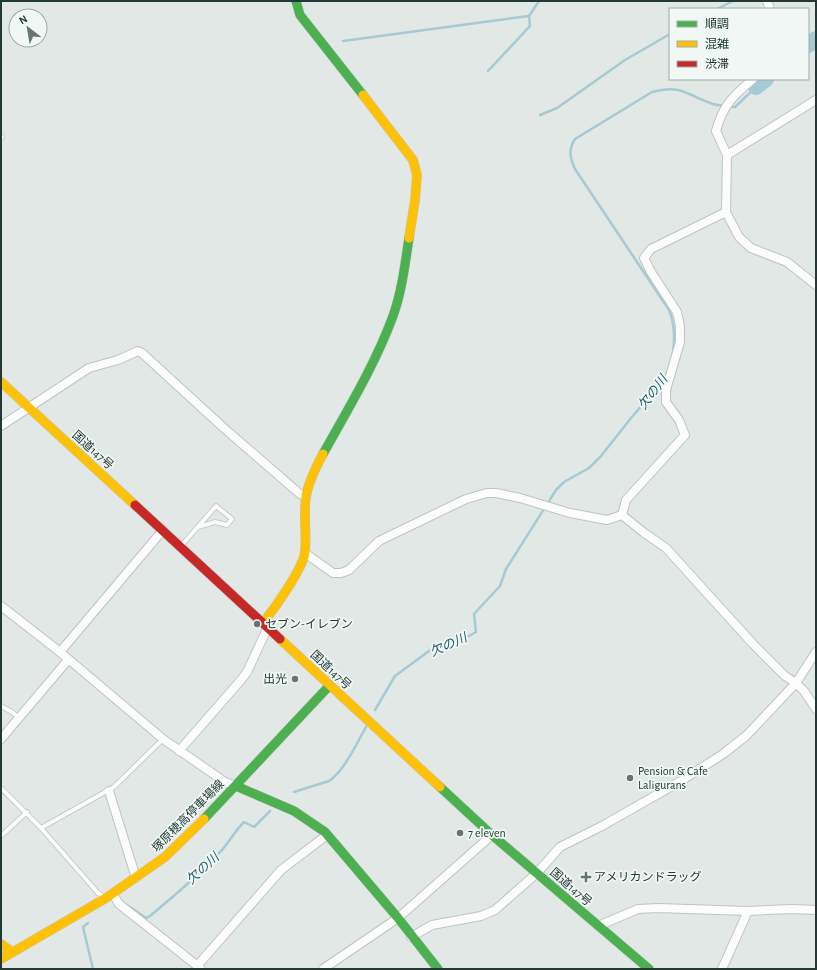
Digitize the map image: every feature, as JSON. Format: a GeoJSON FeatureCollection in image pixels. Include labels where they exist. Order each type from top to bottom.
{"type":"FeatureCollection","features":[{"type":"Feature","properties":{"kind":"main road"},"geometry":{"type":"LineString","coordinates":[[266,625],[301,564],[305,553],[306,497],[320,458],[378,352],[393,315],[401,287],[415,200],[417,175],[413,160],[300,14],[296,1]]}},
{"type":"Feature","properties":{"kind":"main road","name":"国道147号"},"geometry":{"type":"LineString","coordinates":[[1,382],[492,835],[649,969]]}},
{"type":"Feature","properties":{"kind":"main road"},"geometry":{"type":"LineString","coordinates":[[236,786],[330,685]]}},
{"type":"Feature","properties":{"kind":"main road","name":"塚原穂高停車場線"},"geometry":{"type":"LineString","coordinates":[[1,959],[110,896],[165,857],[181,843],[236,786],[304,816],[314,822],[327,835],[398,918],[438,969]]}},
{"type":"Feature","properties":{"kind":"main road"},"geometry":{"type":"LineString","coordinates":[[1,944],[12,952]]}},
{"type":"Feature","properties":{"kind":"street"},"geometry":{"type":"LineString","coordinates":[[752,80],[728,102],[719,118],[716,131],[727,155],[726,212],[740,237],[751,248],[787,262],[816,285]]}},
{"type":"Feature","properties":{"kind":"street"},"geometry":{"type":"LineString","coordinates":[[727,155],[816,100]]}},
{"type":"Feature","properties":{"kind":"street"},"geometry":{"type":"LineString","coordinates":[[622,515],[626,500],[685,435],[679,420],[666,402],[666,390],[680,342],[680,326],[677,312],[651,272],[644,258],[651,249],[726,212]]}},
{"type":"Feature","properties":{"kind":"street"},"geometry":{"type":"LineString","coordinates":[[1,426],[89,368],[118,360],[138,351],[230,434],[300,494],[306,497]]}},
{"type":"Feature","properties":{"kind":"street"},"geometry":{"type":"LineString","coordinates":[[305,553],[333,573],[341,573],[349,570],[379,541],[466,499],[487,493],[496,493],[520,498],[548,507],[607,520],[622,515]]}},
{"type":"Feature","properties":{"kind":"street"},"geometry":{"type":"LineString","coordinates":[[622,515],[666,548],[753,644],[785,676],[796,683],[804,691],[816,709]]}},
{"type":"Feature","properties":{"kind":"street"},"geometry":{"type":"LineString","coordinates":[[60,652],[163,530]]}},
{"type":"Feature","properties":{"kind":"street"},"geometry":{"type":"LineString","coordinates":[[1,606],[60,652],[163,739],[225,782],[236,786]]}},
{"type":"Feature","properties":{"kind":"street"},"geometry":{"type":"LineString","coordinates":[[179,751],[247,672],[266,625]]}},
{"type":"Feature","properties":{"kind":"street"},"geometry":{"type":"LineString","coordinates":[[411,936],[432,925],[481,916],[496,910],[537,873],[560,847],[602,826],[692,774],[723,754],[747,735],[796,683],[816,652]]}},
{"type":"Feature","properties":{"kind":"street"},"geometry":{"type":"LineString","coordinates":[[1,740],[68,660]]}},
{"type":"Feature","properties":{"kind":"street"},"geometry":{"type":"LineString","coordinates":[[109,791],[136,878]]}},
{"type":"Feature","properties":{"kind":"street"},"geometry":{"type":"LineString","coordinates":[[110,896],[199,967],[281,870],[327,835]]}},
{"type":"Feature","properties":{"kind":"street"},"geometry":{"type":"LineString","coordinates":[[323,969],[398,918],[492,835]]}},
{"type":"Feature","properties":{"kind":"street"},"geometry":{"type":"LineString","coordinates":[[598,926],[638,909],[658,908],[748,911],[792,909],[816,910]]}},
{"type":"Feature","properties":{"kind":"street"},"geometry":{"type":"LineString","coordinates":[[722,969],[748,911]]}},
{"type":"Feature","properties":{"kind":"lane"},"geometry":{"type":"LineString","coordinates":[[180,546],[216,506],[232,519],[227,524],[215,522],[198,527]]}},
{"type":"Feature","properties":{"kind":"lane"},"geometry":{"type":"LineString","coordinates":[[1,706],[19,718]]}},
{"type":"Feature","properties":{"kind":"lane"},"geometry":{"type":"LineString","coordinates":[[41,828],[109,791],[163,739]]}},
{"type":"Feature","properties":{"kind":"lane"},"geometry":{"type":"LineString","coordinates":[[1,788],[41,828],[98,893],[110,896]]}},
{"type":"Feature","properties":{"kind":"lane"},"geometry":{"type":"LineString","coordinates":[[1,836],[26,812]]}},
{"type":"Feature","properties":{"kind":"waterway"},"geometry":{"type":"LineString","coordinates":[[343,41],[529,16],[539,1]]}},
{"type":"Feature","properties":{"kind":"waterway"},"geometry":{"type":"LineString","coordinates":[[719,8],[733,1]]}},
{"type":"Feature","properties":{"kind":"waterway"},"geometry":{"type":"LineString","coordinates":[[488,71],[530,26],[529,16]]}},
{"type":"Feature","properties":{"kind":"waterway"},"geometry":{"type":"LineString","coordinates":[[540,115],[557,108],[625,60],[669,35]]}},
{"type":"Feature","properties":{"kind":"waterway","name":"欠の川"},"geometry":{"type":"LineString","coordinates":[[809,44],[816,39]]}},
{"type":"Feature","properties":{"kind":"waterway","name":"欠の川"},"geometry":{"type":"LineString","coordinates":[[756,87],[765,80]]}},
{"type":"Feature","properties":{"kind":"waterway","name":"欠の川"},"geometry":{"type":"LineString","coordinates":[[673,353],[674,331],[669,310],[575,169],[571,158],[571,147],[575,139],[652,92],[670,89],[677,90],[713,104],[735,107],[756,87]]}},
{"type":"Feature","properties":{"kind":"waterway","name":"欠の川"},"geometry":{"type":"LineString","coordinates":[[375,710],[395,676],[429,651],[467,637],[476,632],[474,614],[500,586],[506,569],[556,490],[564,482],[589,468],[601,456],[663,381],[668,371]]}},
{"type":"Feature","properties":{"kind":"waterway","name":"欠の川"},"geometry":{"type":"LineString","coordinates":[[294,792],[329,781],[335,776],[350,756],[366,727]]}},
{"type":"Feature","properties":{"kind":"waterway","name":"欠の川"},"geometry":{"type":"LineString","coordinates":[[127,905],[146,918],[150,916],[187,885],[213,860],[244,822],[254,827],[270,811]]}},
{"type":"Feature","properties":{"kind":"waterway","name":"欠の川"},"geometry":{"type":"LineString","coordinates":[[88,923],[83,927],[93,969]]}},
{"type":"Feature","properties":{"kind":"traffic: fast"},"geometry":{"type":"LineString","coordinates":[[296,1],[300,15],[363,95]]}},
{"type":"Feature","properties":{"kind":"traffic: fast"},"geometry":{"type":"LineString","coordinates":[[323,454],[361,386],[386,334],[399,297],[409,238]]}},
{"type":"Feature","properties":{"kind":"traffic: fast"},"geometry":{"type":"LineString","coordinates":[[204,819],[330,685]]}},
{"type":"Feature","properties":{"kind":"traffic: fast"},"geometry":{"type":"LineString","coordinates":[[236,786],[294,811],[325,832],[398,918],[438,969]]}},
{"type":"Feature","properties":{"kind":"traffic: fast"},"geometry":{"type":"LineString","coordinates":[[440,787],[492,835],[649,969]]}},
{"type":"Feature","properties":{"kind":"traffic: slow"},"geometry":{"type":"LineString","coordinates":[[363,95],[413,160],[417,175],[409,238]]}},
{"type":"Feature","properties":{"kind":"traffic: slow"},"geometry":{"type":"LineString","coordinates":[[1,382],[135,505]]}},
{"type":"Feature","properties":{"kind":"traffic: slow"},"geometry":{"type":"LineString","coordinates":[[263,623],[294,578],[303,559],[305,552],[306,497],[310,481],[323,454]]}},
{"type":"Feature","properties":{"kind":"traffic: slow"},"geometry":{"type":"LineString","coordinates":[[280,639],[440,787]]}},
{"type":"Feature","properties":{"kind":"traffic: slow"},"geometry":{"type":"LineString","coordinates":[[1,959],[106,898],[165,857],[204,819]]}},
{"type":"Feature","properties":{"kind":"traffic: slow"},"geometry":{"type":"LineString","coordinates":[[1,944],[12,952]]}},
{"type":"Feature","properties":{"kind":"traffic: jam"},"geometry":{"type":"LineString","coordinates":[[135,505],[280,639]]}},
{"type":"Feature","properties":{"kind":"place","name":"セブン-イレブン"},"geometry":{"type":"Point","coordinates":[257,624]}},
{"type":"Feature","properties":{"kind":"place","name":"出光"},"geometry":{"type":"Point","coordinates":[295,679]}},
{"type":"Feature","properties":{"kind":"place","name":"Pension & Cafe Laligurans"},"geometry":{"type":"Point","coordinates":[630,778]}},
{"type":"Feature","properties":{"kind":"place","name":"7 eleven"},"geometry":{"type":"Point","coordinates":[460,833]}},
{"type":"Feature","properties":{"kind":"place","name":"アメリカンドラッグ"},"geometry":{"type":"Point","coordinates":[586,877]}}]}
